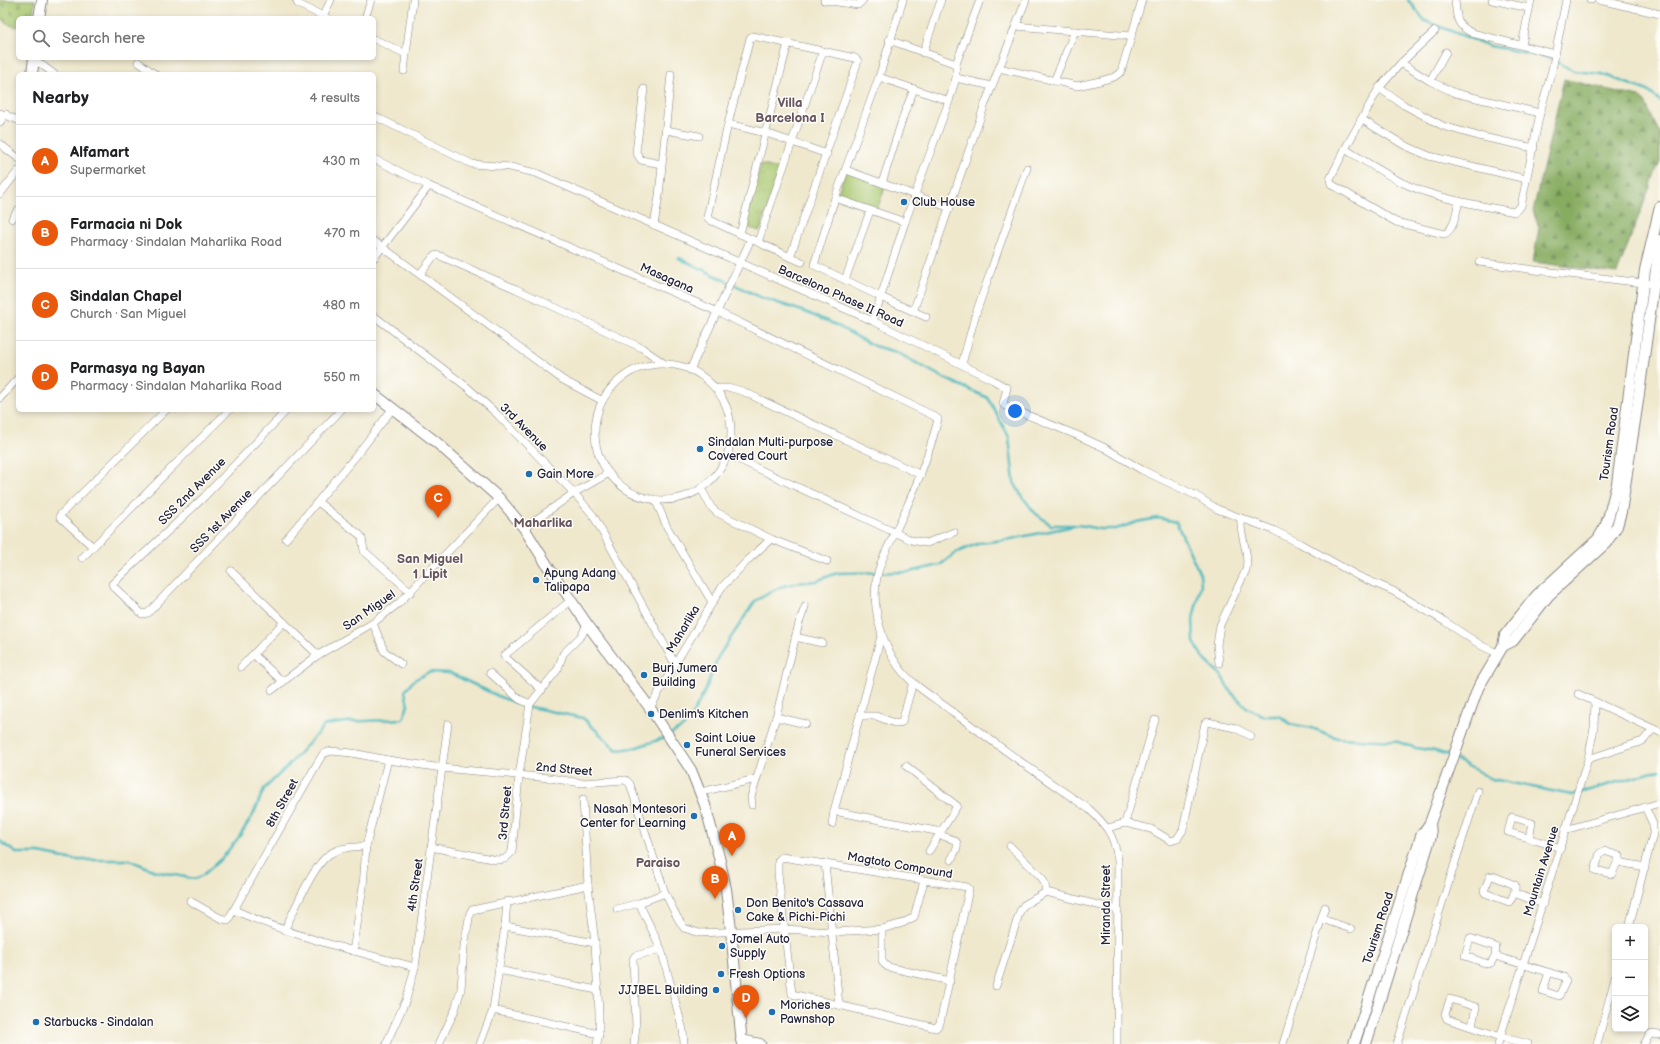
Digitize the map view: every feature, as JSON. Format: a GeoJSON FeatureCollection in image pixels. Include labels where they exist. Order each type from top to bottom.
{"type":"FeatureCollection","features":[{"type":"Feature","properties":{"kind":"main road"},"geometry":{"type":"LineString","coordinates":[[39,16],[42,0]]}},
{"type":"Feature","properties":{"kind":"main road"},"geometry":{"type":"LineString","coordinates":[[32,72],[34,60]]}},
{"type":"Feature","properties":{"kind":"main road","name":"Tourism Road"},"geometry":{"type":"LineString","coordinates":[[1653,284],[1660,207]]}},
{"type":"Feature","properties":{"kind":"main road","name":"Tourism Road"},"geometry":{"type":"LineString","coordinates":[[1354,1044],[1421,836],[1430,823],[1478,688],[1501,650],[1513,641],[1544,600],[1606,543],[1617,526],[1621,512],[1638,401],[1660,240]]}},
{"type":"Feature","properties":{"kind":"main road"},"geometry":{"type":"LineString","coordinates":[[376,395],[436,442],[499,498],[524,528],[570,600],[650,708],[691,770],[701,792],[719,857],[731,930],[742,1042],[760,1044]]}},
{"type":"Feature","properties":{"kind":"main road","name":"Tourism Road"},"geometry":{"type":"LineString","coordinates":[[1366,1044],[1431,836],[1430,823]]}},
{"type":"Feature","properties":{"kind":"street"},"geometry":{"type":"LineString","coordinates":[[296,0],[298,4],[323,16]]}},
{"type":"Feature","properties":{"kind":"street"},"geometry":{"type":"LineString","coordinates":[[325,16],[331,0]]}},
{"type":"Feature","properties":{"kind":"street"},"geometry":{"type":"LineString","coordinates":[[366,16],[371,0]]}},
{"type":"Feature","properties":{"kind":"street"},"geometry":{"type":"LineString","coordinates":[[404,71],[412,0]]}},
{"type":"Feature","properties":{"kind":"street"},"geometry":{"type":"LineString","coordinates":[[824,0],[858,5],[863,0]]}},
{"type":"Feature","properties":{"kind":"street"},"geometry":{"type":"LineString","coordinates":[[903,0],[878,77],[835,198],[814,265],[926,317]]}},
{"type":"Feature","properties":{"kind":"street"},"geometry":{"type":"LineString","coordinates":[[923,53],[941,0]]}},
{"type":"Feature","properties":{"kind":"street"},"geometry":{"type":"LineString","coordinates":[[873,321],[914,195],[949,101],[956,78],[956,64],[980,0]]}},
{"type":"Feature","properties":{"kind":"street"},"geometry":{"type":"LineString","coordinates":[[913,312],[992,86],[1026,0]]}},
{"type":"Feature","properties":{"kind":"street"},"geometry":{"type":"LineString","coordinates":[[1000,68],[1077,86],[1100,82],[1118,75],[1121,72],[1142,0]]}},
{"type":"Feature","properties":{"kind":"street"},"geometry":{"type":"LineString","coordinates":[[1455,0],[1457,19],[1461,28],[1472,33],[1522,45],[1555,56]]}},
{"type":"Feature","properties":{"kind":"street"},"geometry":{"type":"LineString","coordinates":[[1492,0],[1529,8]]}},
{"type":"Feature","properties":{"kind":"street"},"geometry":{"type":"LineString","coordinates":[[1522,45],[1531,0]]}},
{"type":"Feature","properties":{"kind":"street"},"geometry":{"type":"LineString","coordinates":[[1345,149],[1401,182],[1417,188],[1459,200],[1514,212],[1521,206],[1540,113],[1552,70],[1566,0]]}},
{"type":"Feature","properties":{"kind":"street"},"geometry":{"type":"LineString","coordinates":[[1599,0],[1660,14]]}},
{"type":"Feature","properties":{"kind":"street"},"geometry":{"type":"LineString","coordinates":[[1016,26],[1131,36]]}},
{"type":"Feature","properties":{"kind":"street"},"geometry":{"type":"LineString","coordinates":[[1435,30],[1401,62],[1379,88],[1330,179],[1331,184],[1396,222],[1444,234],[1451,229],[1459,200]]}},
{"type":"Feature","properties":{"kind":"street"},"geometry":{"type":"LineString","coordinates":[[1054,81],[1075,32]]}},
{"type":"Feature","properties":{"kind":"street"},"geometry":{"type":"LineString","coordinates":[[790,256],[827,154],[858,61],[855,58],[753,36],[750,37],[728,124],[707,219],[802,262]]}},
{"type":"Feature","properties":{"kind":"street"},"geometry":{"type":"LineString","coordinates":[[889,40],[956,64]]}},
{"type":"Feature","properties":{"kind":"street"},"geometry":{"type":"LineString","coordinates":[[376,41],[406,54]]}},
{"type":"Feature","properties":{"kind":"street"},"geometry":{"type":"LineString","coordinates":[[740,234],[788,43]]}},
{"type":"Feature","properties":{"kind":"street"},"geometry":{"type":"LineString","coordinates":[[690,370],[740,262],[755,241],[823,51]]}},
{"type":"Feature","properties":{"kind":"street"},"geometry":{"type":"LineString","coordinates":[[1430,81],[1446,52]]}},
{"type":"Feature","properties":{"kind":"street"},"geometry":{"type":"LineString","coordinates":[[36,60],[52,72]]}},
{"type":"Feature","properties":{"kind":"street"},"geometry":{"type":"LineString","coordinates":[[138,62],[152,72]]}},
{"type":"Feature","properties":{"kind":"street"},"geometry":{"type":"LineString","coordinates":[[1401,62],[1430,81],[1455,93],[1540,113]]}},
{"type":"Feature","properties":{"kind":"street"},"geometry":{"type":"LineString","coordinates":[[654,225],[659,196],[671,74]]}},
{"type":"Feature","properties":{"kind":"street"},"geometry":{"type":"LineString","coordinates":[[878,77],[949,101]]}},
{"type":"Feature","properties":{"kind":"street"},"geometry":{"type":"LineString","coordinates":[[956,78],[992,86]]}},
{"type":"Feature","properties":{"kind":"street"},"geometry":{"type":"LineString","coordinates":[[644,88],[636,152],[642,160],[661,164]]}},
{"type":"Feature","properties":{"kind":"street"},"geometry":{"type":"LineString","coordinates":[[1379,88],[1443,126],[1478,136],[1534,148]]}},
{"type":"Feature","properties":{"kind":"street"},"geometry":{"type":"LineString","coordinates":[[882,183],[904,114],[914,89]]}},
{"type":"Feature","properties":{"kind":"street"},"geometry":{"type":"LineString","coordinates":[[0,122],[3,113],[16,119]]}},
{"type":"Feature","properties":{"kind":"street","name":"Barcelona Phase II Road"},"geometry":{"type":"LineString","coordinates":[[376,117],[472,164],[510,167],[536,173],[873,321],[962,364],[1007,388],[1003,404],[1005,406],[1105,448],[1142,470],[1195,495],[1217,509],[1241,518]]}},
{"type":"Feature","properties":{"kind":"street"},"geometry":{"type":"LineString","coordinates":[[1361,119],[1404,145],[1429,156],[1526,179]]}},
{"type":"Feature","properties":{"kind":"street"},"geometry":{"type":"LineString","coordinates":[[728,124],[766,133],[827,154]]}},
{"type":"Feature","properties":{"kind":"street"},"geometry":{"type":"LineString","coordinates":[[666,130],[699,136]]}},
{"type":"Feature","properties":{"kind":"street"},"geometry":{"type":"LineString","coordinates":[[0,144],[16,156]]}},
{"type":"Feature","properties":{"kind":"street","name":"Masagana"},"geometry":{"type":"LineString","coordinates":[[376,160],[429,186],[718,312],[932,414],[938,419],[922,475]]}},
{"type":"Feature","properties":{"kind":"street"},"geometry":{"type":"LineString","coordinates":[[962,364],[976,313],[1027,168]]}},
{"type":"Feature","properties":{"kind":"street"},"geometry":{"type":"LineString","coordinates":[[846,170],[950,208]]}},
{"type":"Feature","properties":{"kind":"street"},"geometry":{"type":"LineString","coordinates":[[0,194],[16,174]]}},
{"type":"Feature","properties":{"kind":"street"},"geometry":{"type":"LineString","coordinates":[[376,255],[429,186]]}},
{"type":"Feature","properties":{"kind":"street"},"geometry":{"type":"LineString","coordinates":[[835,198],[905,222]]}},
{"type":"Feature","properties":{"kind":"street"},"geometry":{"type":"LineString","coordinates":[[845,280],[870,211]]}},
{"type":"Feature","properties":{"kind":"street"},"geometry":{"type":"LineString","coordinates":[[12,219],[16,213]]}},
{"type":"Feature","properties":{"kind":"street"},"geometry":{"type":"LineString","coordinates":[[376,242],[557,376],[601,400]]}},
{"type":"Feature","properties":{"kind":"street"},"geometry":{"type":"LineString","coordinates":[[420,274],[434,256],[438,255],[516,289],[642,348],[665,364]]}},
{"type":"Feature","properties":{"kind":"street"},"geometry":{"type":"LineString","coordinates":[[1479,262],[1653,284]]}},
{"type":"Feature","properties":{"kind":"street","name":"3rd Avenue"},"geometry":{"type":"LineString","coordinates":[[376,318],[467,387],[498,415],[574,493],[592,515],[675,664]]}},
{"type":"Feature","properties":{"kind":"street"},"geometry":{"type":"LineString","coordinates":[[665,364],[690,370],[709,380],[719,388],[727,406],[730,431],[729,455],[713,479],[702,490],[683,498],[671,501],[656,501],[635,494],[619,485],[609,473],[600,458],[596,442],[595,422],[601,400],[610,388],[624,377],[642,368],[652,365],[665,364]]}},
{"type":"Feature","properties":{"kind":"street"},"geometry":{"type":"LineString","coordinates":[[0,398],[16,380]]}},
{"type":"Feature","properties":{"kind":"street"},"geometry":{"type":"LineString","coordinates":[[719,388],[731,388],[742,391],[922,475],[877,576],[876,596],[882,632],[834,811],[832,824]]}},
{"type":"Feature","properties":{"kind":"street"},"geometry":{"type":"LineString","coordinates":[[286,539],[318,502],[393,408]]}},
{"type":"Feature","properties":{"kind":"street"},"geometry":{"type":"LineString","coordinates":[[93,547],[60,517],[60,515],[164,412]]}},
{"type":"Feature","properties":{"kind":"street"},"geometry":{"type":"LineString","coordinates":[[82,558],[227,412]]}},
{"type":"Feature","properties":{"kind":"street","name":"SSS 2nd Avenue"},"geometry":{"type":"LineString","coordinates":[[113,586],[114,583],[204,497],[285,412]]}},
{"type":"Feature","properties":{"kind":"street","name":"SSS 1st Avenue"},"geometry":{"type":"LineString","coordinates":[[113,586],[142,614],[148,613],[339,412]]}},
{"type":"Feature","properties":{"kind":"street"},"geometry":{"type":"LineString","coordinates":[[729,455],[895,534],[911,540],[927,543],[954,532]]}},
{"type":"Feature","properties":{"kind":"street"},"geometry":{"type":"LineString","coordinates":[[524,528],[574,493],[609,473]]}},
{"type":"Feature","properties":{"kind":"street"},"geometry":{"type":"LineString","coordinates":[[702,490],[711,507],[716,512],[771,539],[827,561]]}},
{"type":"Feature","properties":{"kind":"street","name":"San Miguel"},"geometry":{"type":"LineString","coordinates":[[272,690],[318,655],[373,623],[399,603],[499,498]]}},
{"type":"Feature","properties":{"kind":"street","name":"Maharlika"},"geometry":{"type":"LineString","coordinates":[[656,501],[667,527],[712,602]]}},
{"type":"Feature","properties":{"kind":"street"},"geometry":{"type":"LineString","coordinates":[[318,502],[360,535],[362,538],[364,551],[411,592]]}},
{"type":"Feature","properties":{"kind":"street"},"geometry":{"type":"LineString","coordinates":[[1219,663],[1217,645],[1220,625],[1246,570],[1247,564],[1247,556],[1240,528],[1241,518],[1299,543],[1358,576],[1393,591],[1444,621],[1482,646],[1501,650]]}},
{"type":"Feature","properties":{"kind":"street","name":"Maharlika"},"geometry":{"type":"LineString","coordinates":[[650,708],[712,602],[732,576],[771,539]]}},
{"type":"Feature","properties":{"kind":"street"},"geometry":{"type":"LineString","coordinates":[[231,572],[318,655]]}},
{"type":"Feature","properties":{"kind":"street"},"geometry":{"type":"LineString","coordinates":[[542,690],[504,656],[570,600]]}},
{"type":"Feature","properties":{"kind":"street"},"geometry":{"type":"LineString","coordinates":[[752,805],[751,796],[776,716],[795,637],[805,607]]}},
{"type":"Feature","properties":{"kind":"street"},"geometry":{"type":"LineString","coordinates":[[241,667],[284,622]]}},
{"type":"Feature","properties":{"kind":"street"},"geometry":{"type":"LineString","coordinates":[[373,623],[384,651],[401,664]]}},
{"type":"Feature","properties":{"kind":"street"},"geometry":{"type":"LineString","coordinates":[[490,673],[519,699],[530,705],[558,669],[563,654],[582,634],[587,624]]}},
{"type":"Feature","properties":{"kind":"street","name":"Miranda Street"},"geometry":{"type":"LineString","coordinates":[[882,632],[886,644],[898,666],[913,682],[1062,791],[1089,809],[1108,828],[1114,841],[1118,860],[1116,1044]]}},
{"type":"Feature","properties":{"kind":"street"},"geometry":{"type":"LineString","coordinates":[[795,637],[822,643]]}},
{"type":"Feature","properties":{"kind":"street"},"geometry":{"type":"LineString","coordinates":[[253,654],[283,682]]}},
{"type":"Feature","properties":{"kind":"street"},"geometry":{"type":"LineString","coordinates":[[860,716],[876,716],[897,724],[902,722],[913,682]]}},
{"type":"Feature","properties":{"kind":"street"},"geometry":{"type":"LineString","coordinates":[[1578,694],[1657,731],[1643,741],[1588,759]]}},
{"type":"Feature","properties":{"kind":"street","name":"Mountain Avenue"},"geometry":{"type":"LineString","coordinates":[[1499,1040],[1588,759],[1594,728],[1595,702]]}},
{"type":"Feature","properties":{"kind":"street","name":"3rd Street"},"geometry":{"type":"LineString","coordinates":[[431,847],[497,860],[505,859],[512,852],[519,776],[530,705]]}},
{"type":"Feature","properties":{"kind":"street"},"geometry":{"type":"LineString","coordinates":[[776,716],[806,724]]}},
{"type":"Feature","properties":{"kind":"street"},"geometry":{"type":"LineString","coordinates":[[1125,823],[1155,720]]}},
{"type":"Feature","properties":{"kind":"street"},"geometry":{"type":"LineString","coordinates":[[1108,828],[1125,823],[1151,829],[1167,840],[1174,841],[1180,836],[1183,830],[1205,722],[1235,728],[1251,736]]}},
{"type":"Feature","properties":{"kind":"street","name":"4th Street"},"geometry":{"type":"LineString","coordinates":[[386,1044],[406,1000],[415,967],[448,724]]}},
{"type":"Feature","properties":{"kind":"street","name":"8th Street"},"geometry":{"type":"LineString","coordinates":[[190,901],[220,918],[228,920],[323,754],[331,751],[352,753],[388,760]]}},
{"type":"Feature","properties":{"kind":"street"},"geometry":{"type":"LineString","coordinates":[[353,951],[363,887],[366,846],[388,760]]}},
{"type":"Feature","properties":{"kind":"street","name":"2nd Street"},"geometry":{"type":"LineString","coordinates":[[388,760],[442,768],[550,778],[581,783],[602,783],[626,780],[630,784],[665,893],[684,928],[699,932],[784,929],[833,932],[882,929],[904,923],[914,917],[924,881]]}},
{"type":"Feature","properties":{"kind":"street"},"geometry":{"type":"LineString","coordinates":[[906,766],[957,806],[929,851]]}},
{"type":"Feature","properties":{"kind":"street"},"geometry":{"type":"LineString","coordinates":[[701,792],[756,779]]}},
{"type":"Feature","properties":{"kind":"street"},"geometry":{"type":"LineString","coordinates":[[1397,1044],[1478,791]]}},
{"type":"Feature","properties":{"kind":"street"},"geometry":{"type":"LineString","coordinates":[[583,799],[588,885],[595,943],[599,1034],[598,1044]]}},
{"type":"Feature","properties":{"kind":"street"},"geometry":{"type":"LineString","coordinates":[[1565,830],[1660,803]]}},
{"type":"Feature","properties":{"kind":"street"},"geometry":{"type":"LineString","coordinates":[[1630,924],[1653,834],[1653,824],[1645,807]]}},
{"type":"Feature","properties":{"kind":"street"},"geometry":{"type":"LineString","coordinates":[[834,811],[940,834],[955,841],[957,844],[958,847],[951,860]]}},
{"type":"Feature","properties":{"kind":"street"},"geometry":{"type":"LineString","coordinates":[[1529,838],[1532,824],[1513,817],[1508,832],[1561,848]]}},
{"type":"Feature","properties":{"kind":"street"},"geometry":{"type":"LineString","coordinates":[[284,931],[311,878],[328,854],[348,848],[366,846]]}},
{"type":"Feature","properties":{"kind":"street"},"geometry":{"type":"LineString","coordinates":[[1010,846],[1042,878],[1045,884],[1046,892]]}},
{"type":"Feature","properties":{"kind":"street","name":"Magtoto Compound"},"geometry":{"type":"LineString","coordinates":[[784,929],[778,874],[779,858],[782,857],[793,857],[924,881],[967,887],[969,889],[950,981]]}},
{"type":"Feature","properties":{"kind":"street"},"geometry":{"type":"LineString","coordinates":[[1618,862],[1645,868]]}},
{"type":"Feature","properties":{"kind":"street"},"geometry":{"type":"LineString","coordinates":[[825,863],[840,1005]]}},
{"type":"Feature","properties":{"kind":"street"},"geometry":{"type":"LineString","coordinates":[[1490,876],[1493,876],[1514,885],[1516,887],[1514,893],[1510,901],[1507,902],[1486,894],[1484,891],[1490,876]]}},
{"type":"Feature","properties":{"kind":"street"},"geometry":{"type":"LineString","coordinates":[[439,1044],[455,1010],[460,989],[464,946],[470,913],[476,908],[588,885]]}},
{"type":"Feature","properties":{"kind":"street"},"geometry":{"type":"LineString","coordinates":[[996,986],[1020,911],[1024,905],[1046,892],[1118,910]]}},
{"type":"Feature","properties":{"kind":"street"},"geometry":{"type":"LineString","coordinates":[[617,909],[639,904],[665,893]]}},
{"type":"Feature","properties":{"kind":"street"},"geometry":{"type":"LineString","coordinates":[[1514,893],[1543,904]]}},
{"type":"Feature","properties":{"kind":"street"},"geometry":{"type":"LineString","coordinates":[[480,1044],[493,1010],[506,926],[507,901]]}},
{"type":"Feature","properties":{"kind":"street"},"geometry":{"type":"LineString","coordinates":[[639,904],[661,949],[683,1030],[684,1044]]}},
{"type":"Feature","properties":{"kind":"street"},"geometry":{"type":"LineString","coordinates":[[1283,1044],[1325,907]]}},
{"type":"Feature","properties":{"kind":"street"},"geometry":{"type":"LineString","coordinates":[[234,910],[284,931],[415,967]]}},
{"type":"Feature","properties":{"kind":"street"},"geometry":{"type":"LineString","coordinates":[[1322,919],[1350,929]]}},
{"type":"Feature","properties":{"kind":"street"},"geometry":{"type":"LineString","coordinates":[[506,926],[595,943]]}},
{"type":"Feature","properties":{"kind":"street"},"geometry":{"type":"LineString","coordinates":[[784,929],[792,994],[936,1028],[940,1023],[950,981],[888,967],[884,964],[882,960],[882,929]]}},
{"type":"Feature","properties":{"kind":"street"},"geometry":{"type":"LineString","coordinates":[[1472,938],[1495,946],[1497,948],[1494,956],[1490,964],[1465,957],[1464,955],[1469,939],[1472,938]]}},
{"type":"Feature","properties":{"kind":"street"},"geometry":{"type":"LineString","coordinates":[[634,1044],[636,1026],[633,959],[635,956],[661,949]]}},
{"type":"Feature","properties":{"kind":"street"},"geometry":{"type":"LineString","coordinates":[[1494,956],[1523,966],[1549,972],[1564,977],[1566,981],[1560,994],[1556,996],[1543,990],[1549,972]]}},
{"type":"Feature","properties":{"kind":"street"},"geometry":{"type":"LineString","coordinates":[[498,970],[597,990]]}},
{"type":"Feature","properties":{"kind":"street"},"geometry":{"type":"LineString","coordinates":[[1597,1044],[1612,989]]}},
{"type":"Feature","properties":{"kind":"street"},"geometry":{"type":"LineString","coordinates":[[1472,1026],[1477,1009],[1475,1006],[1450,999],[1445,1014],[1447,1019],[1472,1026],[1499,1040],[1528,1044]]}},
{"type":"Feature","properties":{"kind":"street"},"geometry":{"type":"LineString","coordinates":[[493,1010],[599,1034]]}},
{"type":"Feature","properties":{"kind":"street"},"geometry":{"type":"LineString","coordinates":[[1644,1044],[1650,1034],[1660,1035]]}},
{"type":"Feature","properties":{"kind":"green space"},"geometry":{"type":"Polygon","coordinates":[[[0,0],[35,0],[32,16],[16,16],[16,26],[6,24],[0,16],[0,0]]]}},
{"type":"Feature","properties":{"kind":"green space"},"geometry":{"type":"Polygon","coordinates":[[[1564,79],[1643,98],[1660,134],[1660,161],[1617,273],[1533,262],[1539,228],[1533,211],[1564,79]]]}},
{"type":"Feature","properties":{"kind":"green space"},"geometry":{"type":"Polygon","coordinates":[[[761,164],[780,170],[760,231],[743,226],[761,164]]]}},
{"type":"Feature","properties":{"kind":"green space"},"geometry":{"type":"Polygon","coordinates":[[[846,171],[886,185],[876,212],[836,198],[846,171]]]}},
{"type":"Feature","properties":{"kind":"waterway"},"geometry":{"type":"LineString","coordinates":[[1408,0],[1425,21],[1490,46],[1547,57],[1574,71],[1602,74],[1648,91],[1660,101]]}},
{"type":"Feature","properties":{"kind":"waterway"},"geometry":{"type":"LineString","coordinates":[[679,258],[760,297],[805,312],[834,324],[874,346],[896,352],[944,378],[988,398],[1009,437],[1014,482],[1021,495],[1035,513],[1051,525],[1074,525]]}},
{"type":"Feature","properties":{"kind":"waterway"},"geometry":{"type":"LineString","coordinates":[[1657,291],[1660,299]]}},
{"type":"Feature","properties":{"kind":"waterway"},"geometry":{"type":"LineString","coordinates":[[1079,525],[1099,529],[1116,529],[1137,522],[1158,518],[1176,522],[1200,574],[1201,584],[1193,619],[1194,642],[1203,658],[1221,675],[1230,691],[1246,707],[1264,716],[1280,716],[1290,724],[1312,728],[1338,738],[1395,741],[1416,748],[1435,751],[1451,756]]}},
{"type":"Feature","properties":{"kind":"waterway"},"geometry":{"type":"LineString","coordinates":[[671,734],[683,727],[690,719],[705,691],[718,657],[755,601],[780,587],[796,583],[816,581],[837,573],[909,572],[940,565],[957,552],[980,543],[1011,539],[1079,525]]}},
{"type":"Feature","properties":{"kind":"waterway"},"geometry":{"type":"LineString","coordinates":[[0,841],[16,853],[39,853],[74,860],[130,860],[155,871],[195,879],[203,875],[222,858],[239,837],[253,815],[264,789],[288,766],[325,725],[346,722],[403,719],[408,705],[405,691],[414,680],[429,672],[450,673],[500,697],[521,705],[583,718],[617,750],[634,748],[667,737]]}},
{"type":"Feature","properties":{"kind":"waterway"},"geometry":{"type":"LineString","coordinates":[[1455,759],[1492,779],[1572,795],[1660,770]]}},
{"type":"Feature","properties":{"kind":"place","name":"Club House"},"geometry":{"type":"Point","coordinates":[904,202]}},
{"type":"Feature","properties":{"kind":"place","name":"Sindalan Multi-purpose Covered Court"},"geometry":{"type":"Point","coordinates":[700,449]}},
{"type":"Feature","properties":{"kind":"place","name":"Gain More"},"geometry":{"type":"Point","coordinates":[529,474]}},
{"type":"Feature","properties":{"kind":"place","name":"Sindalan Chapel"},"geometry":{"type":"Point","coordinates":[438,518]}},
{"type":"Feature","properties":{"kind":"place","name":"Apung Adang Talipapa"},"geometry":{"type":"Point","coordinates":[536,580]}},
{"type":"Feature","properties":{"kind":"place","name":"Burj Jumera Building"},"geometry":{"type":"Point","coordinates":[644,675]}},
{"type":"Feature","properties":{"kind":"place","name":"Denlim's Kitchen"},"geometry":{"type":"Point","coordinates":[651,714]}},
{"type":"Feature","properties":{"kind":"place","name":"Saint Loiue Funeral Services"},"geometry":{"type":"Point","coordinates":[687,745]}},
{"type":"Feature","properties":{"kind":"place","name":"Nasah Montesori Center for Learning"},"geometry":{"type":"Point","coordinates":[694,816]}},
{"type":"Feature","properties":{"kind":"place","name":"Alfamart"},"geometry":{"type":"Point","coordinates":[732,856]}},
{"type":"Feature","properties":{"kind":"place","name":"Farmacia ni Dok"},"geometry":{"type":"Point","coordinates":[715,899]}},
{"type":"Feature","properties":{"kind":"place","name":"Don Benito's Cassava Cake & Pichi-Pichi"},"geometry":{"type":"Point","coordinates":[738,910]}},
{"type":"Feature","properties":{"kind":"place","name":"Jomel Auto Supply"},"geometry":{"type":"Point","coordinates":[722,946]}},
{"type":"Feature","properties":{"kind":"place","name":"Fresh Options"},"geometry":{"type":"Point","coordinates":[721,974]}},
{"type":"Feature","properties":{"kind":"place","name":"JJJBEL Building"},"geometry":{"type":"Point","coordinates":[716,990]}},
{"type":"Feature","properties":{"kind":"place","name":"Moriches Pawnshop"},"geometry":{"type":"Point","coordinates":[772,1012]}},
{"type":"Feature","properties":{"kind":"place","name":"Parmasya ng Bayan"},"geometry":{"type":"Point","coordinates":[746,1018]}},
{"type":"Feature","properties":{"kind":"place","name":"Starbucks - Sindalan"},"geometry":{"type":"Point","coordinates":[36,1022]}},
{"type":"Feature","properties":{"kind":"district","name":"Villa Barcelona I"},"geometry":{"type":"Point","coordinates":[790,110]}},
{"type":"Feature","properties":{"kind":"district","name":"Maharlika"},"geometry":{"type":"Point","coordinates":[543,522]}},
{"type":"Feature","properties":{"kind":"district","name":"San Miguel 1 Lipit"},"geometry":{"type":"Point","coordinates":[430,566]}},
{"type":"Feature","properties":{"kind":"district","name":"Paraiso"},"geometry":{"type":"Point","coordinates":[658,862]}}]}
